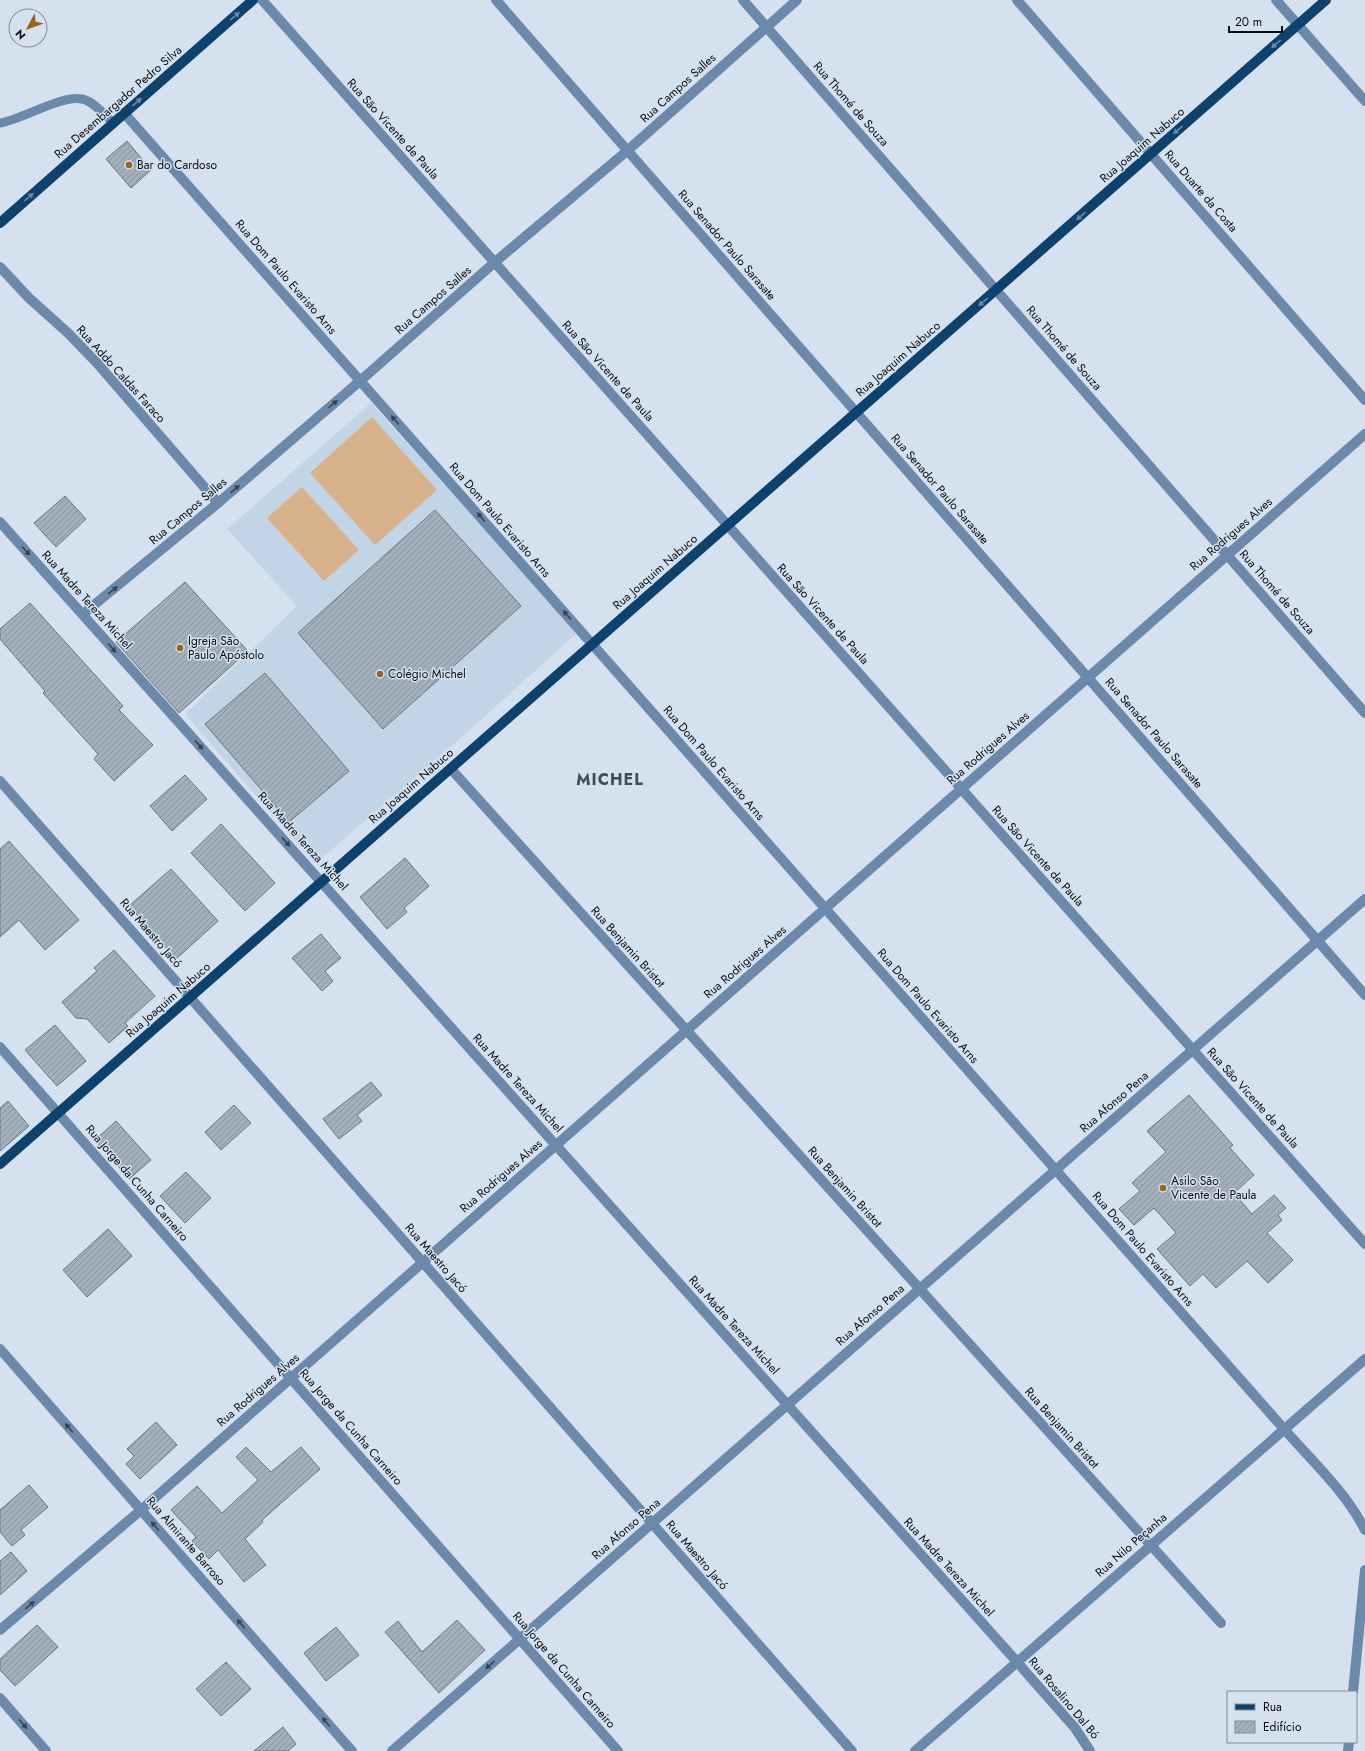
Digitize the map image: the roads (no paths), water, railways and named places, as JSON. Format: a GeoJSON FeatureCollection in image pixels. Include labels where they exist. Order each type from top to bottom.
{"type":"FeatureCollection","features":[{"type":"Feature","properties":{"kind":"main road","name":"Rua Desembargador Pedro Silva"},"geometry":{"type":"LineString","coordinates":[[0,223],[253,0]]}},
{"type":"Feature","properties":{"kind":"main road","name":"Rua Joaquim Nabuco"},"geometry":{"type":"LineString","coordinates":[[0,1164],[1326,0]]}},
{"type":"Feature","properties":{"kind":"street","name":"Rua São Vicente de Paula"},"geometry":{"type":"LineString","coordinates":[[262,0],[1365,1244]]}},
{"type":"Feature","properties":{"kind":"street","name":"Rua Senador Paulo Sarasate"},"geometry":{"type":"LineString","coordinates":[[496,0],[1365,995]]}},
{"type":"Feature","properties":{"kind":"street","name":"Rua Thomé de Souza"},"geometry":{"type":"LineString","coordinates":[[743,0],[1365,713]]}},
{"type":"Feature","properties":{"kind":"street","name":"Rua Campos Salles"},"geometry":{"type":"LineString","coordinates":[[83,614],[218,503],[360,381],[495,262],[627,151],[796,0]]}},
{"type":"Feature","properties":{"kind":"street","name":"Rua Duarte da Costa"},"geometry":{"type":"LineString","coordinates":[[1017,0],[1365,400]]}},
{"type":"Feature","properties":{"kind":"street"},"geometry":{"type":"LineString","coordinates":[[1276,0],[1365,101]]}},
{"type":"Feature","properties":{"kind":"street","name":"Rua Dom Paulo Evaristo Arns"},"geometry":{"type":"LineString","coordinates":[[124,113],[1284,1429],[1344,1498],[1357,1515],[1365,1530]]}},
{"type":"Feature","properties":{"kind":"street","name":"Rua Addo Caldas Faraco"},"geometry":{"type":"LineString","coordinates":[[0,267],[29,298],[68,333],[97,363],[218,503]]}},
{"type":"Feature","properties":{"kind":"street","name":"Rua Rodrigues Alves"},"geometry":{"type":"LineString","coordinates":[[0,1630],[141,1510],[1365,434]]}},
{"type":"Feature","properties":{"kind":"street","name":"Rua Madre Tereza Michel"},"geometry":{"type":"LineString","coordinates":[[0,522],[1017,1662]]}},
{"type":"Feature","properties":{"kind":"street","name":"Rua Benjamin Bristot"},"geometry":{"type":"LineString","coordinates":[[451,769],[1221,1623]]}},
{"type":"Feature","properties":{"kind":"street","name":"Rua Maestro Jacó"},"geometry":{"type":"LineString","coordinates":[[0,781],[852,1751]]}},
{"type":"Feature","properties":{"kind":"street","name":"Rua Afonso Pena"},"geometry":{"type":"LineString","coordinates":[[392,1751],[1365,899]]}},
{"type":"Feature","properties":{"kind":"street","name":"Rua Jorge da Cunha Carneiro"},"geometry":{"type":"LineString","coordinates":[[0,1047],[618,1751]]}},
{"type":"Feature","properties":{"kind":"street","name":"Rua Almirante Barroso"},"geometry":{"type":"LineString","coordinates":[[0,1349],[352,1751]]}},
{"type":"Feature","properties":{"kind":"street","name":"Rua Nilo Peçanha"},"geometry":{"type":"LineString","coordinates":[[915,1751],[1365,1359]]}},
{"type":"Feature","properties":{"kind":"street"},"geometry":{"type":"LineString","coordinates":[[1353,1691],[1365,1570]]}},
{"type":"Feature","properties":{"kind":"street","name":"Rua Rosalino Dal Bó"},"geometry":{"type":"LineString","coordinates":[[1017,1662],[1075,1728],[1090,1751]]}},
{"type":"Feature","properties":{"kind":"street"},"geometry":{"type":"LineString","coordinates":[[0,1698],[46,1751]]}},
{"type":"Feature","properties":{"kind":"lane"},"geometry":{"type":"LineString","coordinates":[[0,123],[12,121],[66,99],[82,98],[93,105],[113,123]]}},
{"type":"Feature","properties":{"kind":"place","name":"Bar do Cardoso"},"geometry":{"type":"Point","coordinates":[129,165]}},
{"type":"Feature","properties":{"kind":"place","name":"Igreja São Paulo Apóstolo"},"geometry":{"type":"Point","coordinates":[180,648]}},
{"type":"Feature","properties":{"kind":"place","name":"Colégio Michel"},"geometry":{"type":"Point","coordinates":[380,674]}},
{"type":"Feature","properties":{"kind":"place","name":"Asilo São Vicente de Paula"},"geometry":{"type":"Point","coordinates":[1163,1188]}},
{"type":"Feature","properties":{"kind":"district","name":"MICHEL"},"geometry":{"type":"Point","coordinates":[610,779]}}]}
